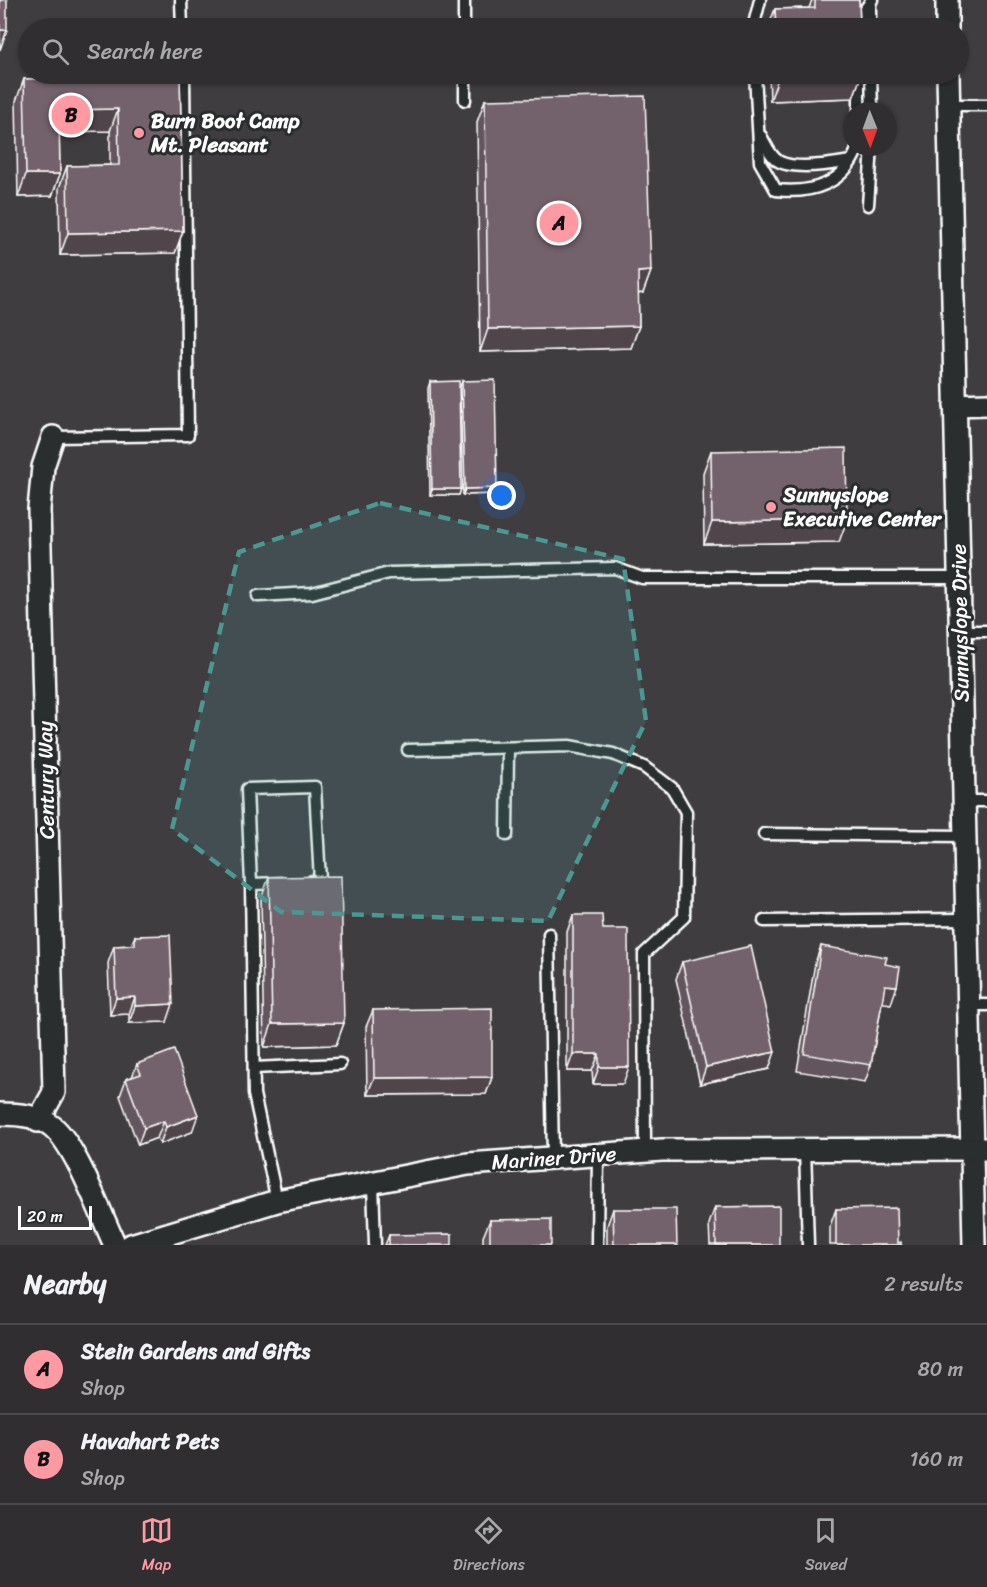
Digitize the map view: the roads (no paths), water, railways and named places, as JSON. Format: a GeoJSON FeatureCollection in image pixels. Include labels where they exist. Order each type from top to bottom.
{"type":"FeatureCollection","features":[{"type":"Feature","properties":{"kind":"street"},"geometry":{"type":"LineString","coordinates":[[947,0],[947,18]]}},
{"type":"Feature","properties":{"kind":"street","name":"Sunnyslope Drive"},"geometry":{"type":"LineString","coordinates":[[948,84],[966,919],[978,1005],[979,1149],[974,1245]]}},
{"type":"Feature","properties":{"kind":"street"},"geometry":{"type":"LineString","coordinates":[[955,405],[987,404]]}},
{"type":"Feature","properties":{"kind":"street","name":"Century Way"},"geometry":{"type":"LineString","coordinates":[[38,1120],[54,1092],[39,509],[43,468],[53,437]]}},
{"type":"Feature","properties":{"kind":"street"},"geometry":{"type":"LineString","coordinates":[[0,1114],[23,1114],[52,1126],[74,1154],[115,1245]]}},
{"type":"Feature","properties":{"kind":"street","name":"Mariner Drive"},"geometry":{"type":"LineString","coordinates":[[131,1245],[277,1201],[468,1164],[645,1151],[805,1148],[979,1149]]}},
{"type":"Feature","properties":{"kind":"lane"},"geometry":{"type":"LineString","coordinates":[[181,0],[182,18]]}},
{"type":"Feature","properties":{"kind":"lane"},"geometry":{"type":"LineString","coordinates":[[464,0],[465,18]]}},
{"type":"Feature","properties":{"kind":"lane"},"geometry":{"type":"LineString","coordinates":[[756,18],[760,0]]}},
{"type":"Feature","properties":{"kind":"lane"},"geometry":{"type":"LineString","coordinates":[[860,18],[871,1]]}},
{"type":"Feature","properties":{"kind":"lane"},"geometry":{"type":"LineString","coordinates":[[870,18],[871,1]]}},
{"type":"Feature","properties":{"kind":"lane"},"geometry":{"type":"LineString","coordinates":[[53,437],[188,435],[184,84]]}},
{"type":"Feature","properties":{"kind":"lane"},"geometry":{"type":"LineString","coordinates":[[465,84],[465,100]]}},
{"type":"Feature","properties":{"kind":"lane"},"geometry":{"type":"LineString","coordinates":[[755,84],[760,162],[776,190],[818,189],[831,181],[852,161],[854,156]]}},
{"type":"Feature","properties":{"kind":"lane"},"geometry":{"type":"LineString","coordinates":[[859,84],[859,102]]}},
{"type":"Feature","properties":{"kind":"lane"},"geometry":{"type":"LineString","coordinates":[[871,84],[872,102]]}},
{"type":"Feature","properties":{"kind":"lane"},"geometry":{"type":"LineString","coordinates":[[949,105],[987,105]]}},
{"type":"Feature","properties":{"kind":"lane"},"geometry":{"type":"LineString","coordinates":[[759,134],[770,154],[780,162],[834,164],[852,161]]}},
{"type":"Feature","properties":{"kind":"lane"},"geometry":{"type":"LineString","coordinates":[[867,205],[871,156]]}},
{"type":"Feature","properties":{"kind":"lane"},"geometry":{"type":"LineString","coordinates":[[258,596],[312,593],[388,573],[615,568],[642,578],[959,578]]}},
{"type":"Feature","properties":{"kind":"lane"},"geometry":{"type":"LineString","coordinates":[[960,631],[987,630]]}},
{"type":"Feature","properties":{"kind":"lane"},"geometry":{"type":"LineString","coordinates":[[408,750],[569,747],[613,754],[644,767],[672,788],[686,812],[684,917],[644,954],[645,1151]]}},
{"type":"Feature","properties":{"kind":"lane"},"geometry":{"type":"LineString","coordinates":[[507,835],[508,748]]}},
{"type":"Feature","properties":{"kind":"lane"},"geometry":{"type":"LineString","coordinates":[[251,884],[320,881],[315,787],[247,789],[251,884],[254,1094],[277,1201]]}},
{"type":"Feature","properties":{"kind":"lane"},"geometry":{"type":"LineString","coordinates":[[963,801],[987,801]]}},
{"type":"Feature","properties":{"kind":"lane"},"geometry":{"type":"LineString","coordinates":[[764,834],[964,836]]}},
{"type":"Feature","properties":{"kind":"lane"},"geometry":{"type":"LineString","coordinates":[[764,921],[966,919]]}},
{"type":"Feature","properties":{"kind":"lane"},"geometry":{"type":"LineString","coordinates":[[549,934],[553,1158]]}},
{"type":"Feature","properties":{"kind":"lane"},"geometry":{"type":"LineString","coordinates":[[254,1068],[340,1064]]}},
{"type":"Feature","properties":{"kind":"lane"},"geometry":{"type":"LineString","coordinates":[[805,1148],[808,1245]]}},
{"type":"Feature","properties":{"kind":"lane"},"geometry":{"type":"LineString","coordinates":[[597,1245],[598,1154]]}},
{"type":"Feature","properties":{"kind":"lane"},"geometry":{"type":"LineString","coordinates":[[373,1183],[375,1245]]}},
{"type":"Feature","properties":{"kind":"place","name":"Havahart Pets"},"geometry":{"type":"Point","coordinates":[71,115]}},
{"type":"Feature","properties":{"kind":"place","name":"Burn Boot Camp Mt. Pleasant"},"geometry":{"type":"Point","coordinates":[139,133]}},
{"type":"Feature","properties":{"kind":"place","name":"Stein Gardens and Gifts"},"geometry":{"type":"Point","coordinates":[559,223]}},
{"type":"Feature","properties":{"kind":"place","name":"Sunnyslope Executive Center"},"geometry":{"type":"Point","coordinates":[771,507]}}]}
